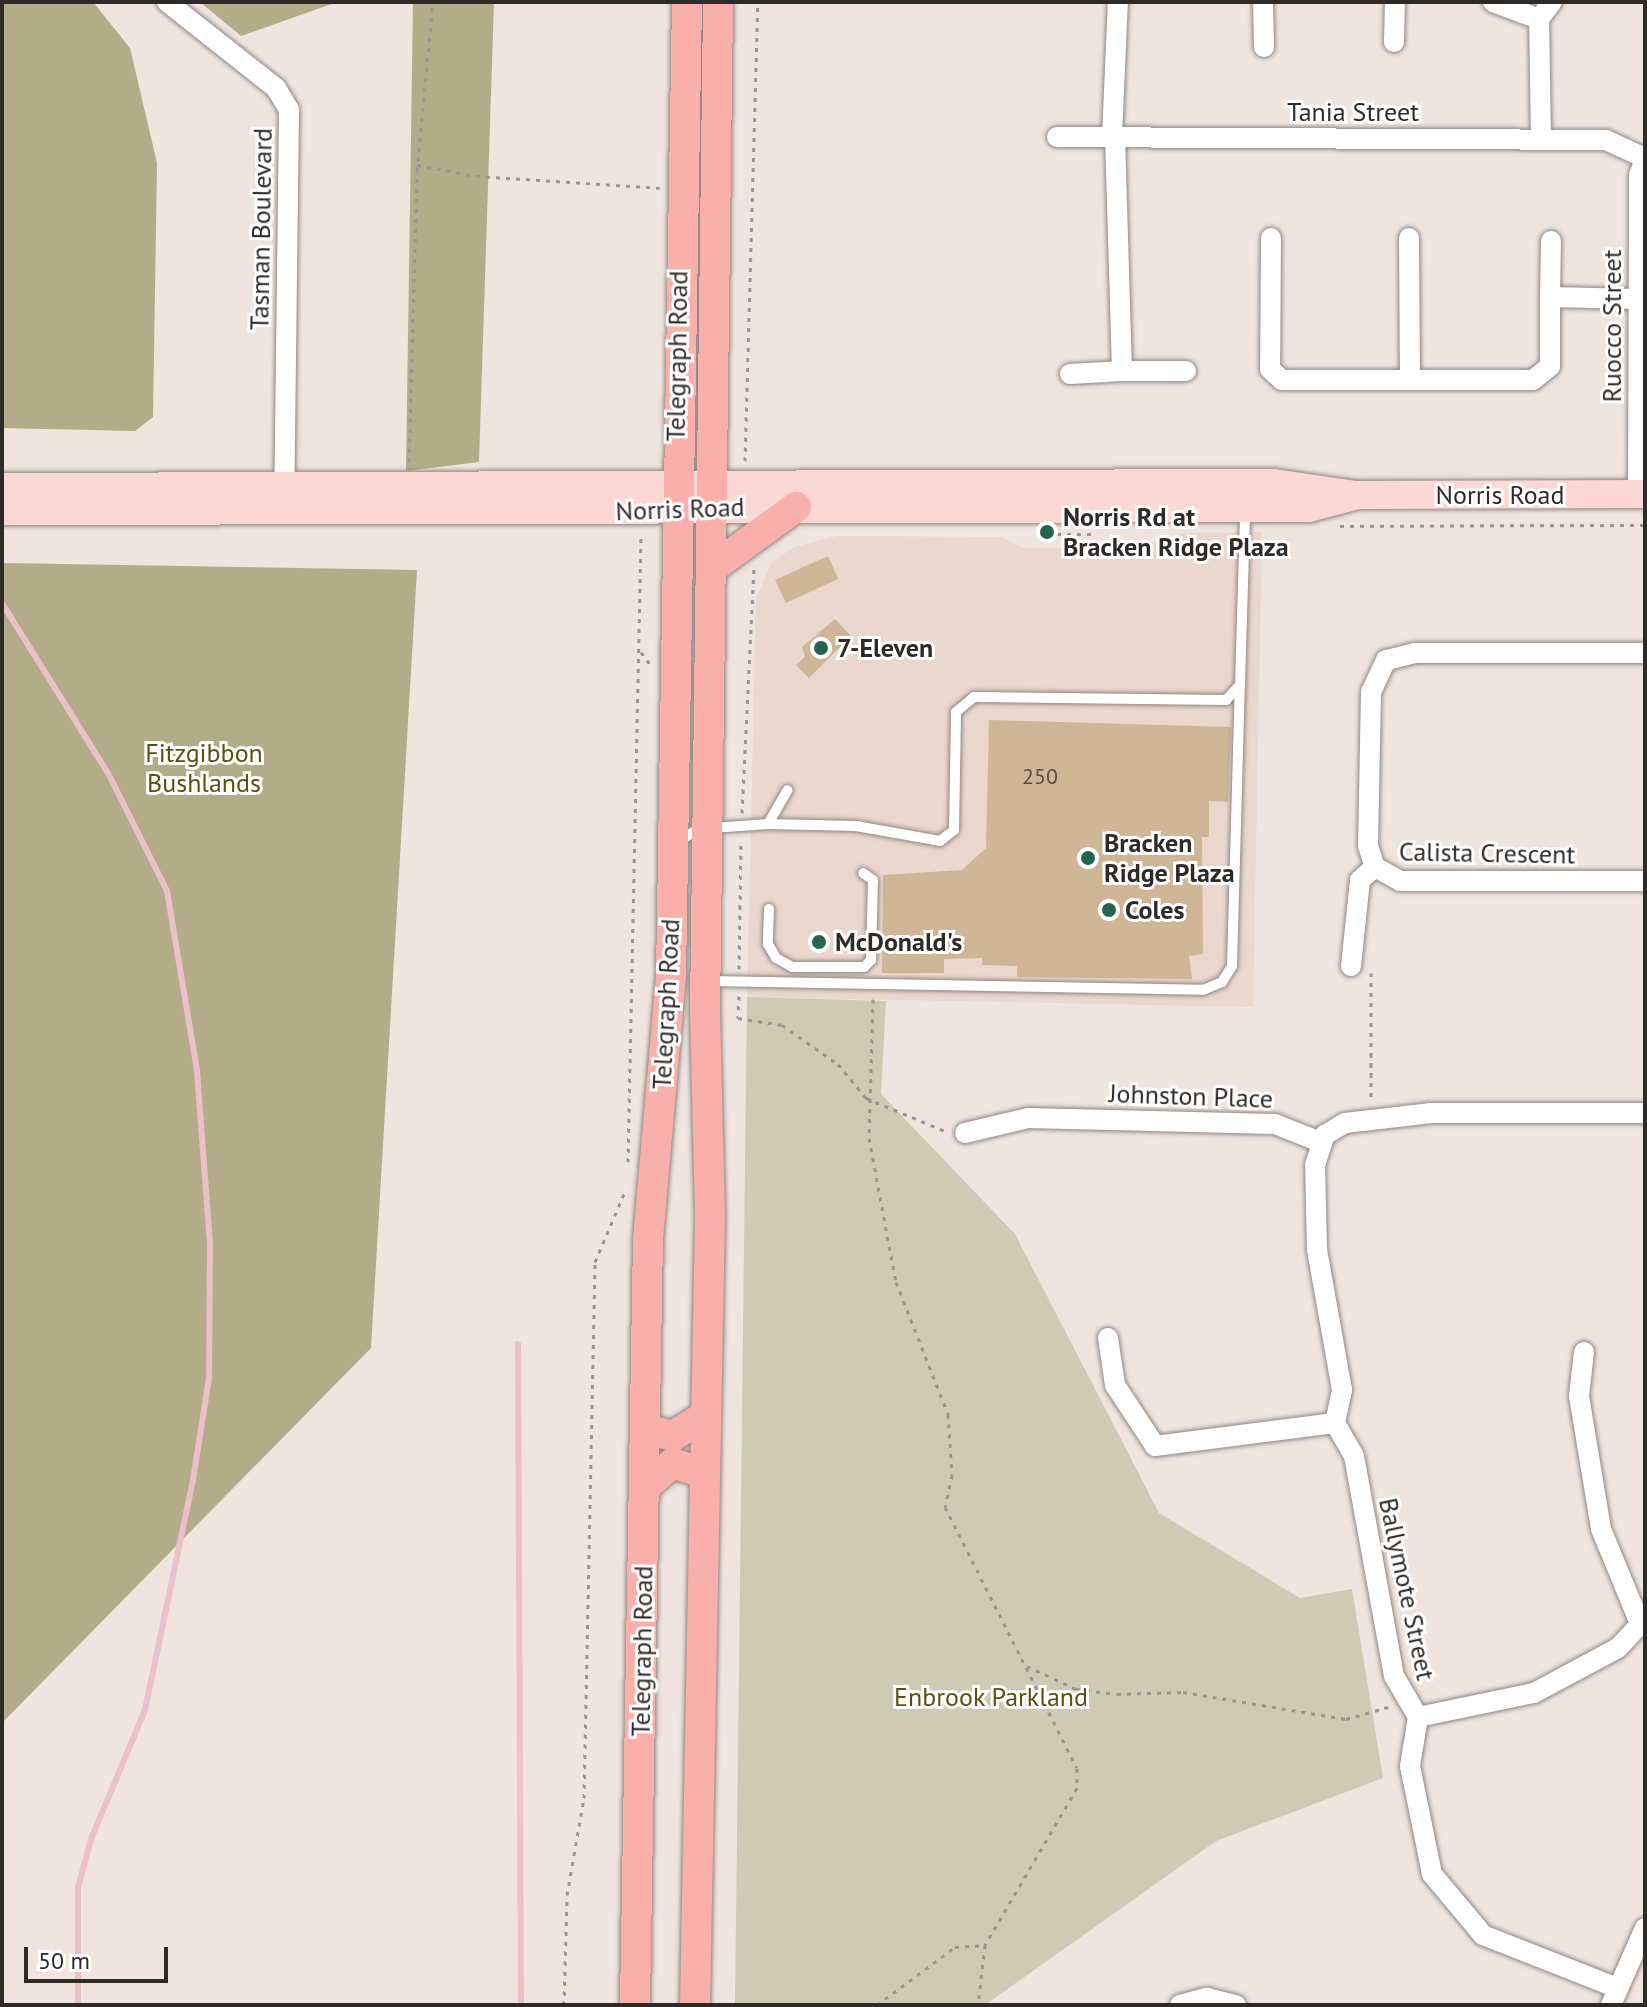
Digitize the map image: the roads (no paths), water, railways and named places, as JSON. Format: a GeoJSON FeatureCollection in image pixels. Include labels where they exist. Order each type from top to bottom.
{"type":"FeatureCollection","features":[{"type":"Feature","properties":{"kind":"main road","name":"Telegraph Road"},"geometry":{"type":"LineString","coordinates":[[635,2005],[650,1196],[667,1038],[673,846],[680,189],[687,2]]}},
{"type":"Feature","properties":{"kind":"main road","name":"Telegraph Road"},"geometry":{"type":"LineString","coordinates":[[695,2005],[706,1415],[706,981],[712,827],[712,495],[718,2]]}},
{"type":"Feature","properties":{"kind":"main road","name":"Norris Road"},"geometry":{"type":"LineString","coordinates":[[2,487],[284,501],[410,489],[675,496]]}},
{"type":"Feature","properties":{"kind":"main road","name":"Norris Road"},"geometry":{"type":"LineString","coordinates":[[2,511],[284,501],[712,495],[1245,495],[1309,508],[1356,495],[1641,494]]}},
{"type":"Feature","properties":{"kind":"main road","name":"Norris Road"},"geometry":{"type":"LineString","coordinates":[[712,495],[796,507],[1245,495]]}},
{"type":"Feature","properties":{"kind":"main road"},"geometry":{"type":"LineString","coordinates":[[712,568],[796,507]]}},
{"type":"Feature","properties":{"kind":"main road"},"geometry":{"type":"LineString","coordinates":[[645,1429],[679,1435],[706,1415]]}},
{"type":"Feature","properties":{"kind":"main road"},"geometry":{"type":"LineString","coordinates":[[645,1487],[673,1463],[705,1474]]}},
{"type":"Feature","properties":{"kind":"street","name":"Tasman Boulevard"},"geometry":{"type":"LineString","coordinates":[[167,2],[276,88],[289,110],[284,501]]}},
{"type":"Feature","properties":{"kind":"street"},"geometry":{"type":"LineString","coordinates":[[1118,2],[1114,136],[1122,371]]}},
{"type":"Feature","properties":{"kind":"street"},"geometry":{"type":"LineString","coordinates":[[1263,2],[1264,47]]}},
{"type":"Feature","properties":{"kind":"street"},"geometry":{"type":"LineString","coordinates":[[1394,42],[1395,2]]}},
{"type":"Feature","properties":{"kind":"street"},"geometry":{"type":"LineString","coordinates":[[1493,2],[1546,10],[1541,140]]}},
{"type":"Feature","properties":{"kind":"street","name":"Tania Street"},"geometry":{"type":"LineString","coordinates":[[1057,137],[1606,140],[1645,158]]}},
{"type":"Feature","properties":{"kind":"street","name":"Ruocco Street"},"geometry":{"type":"LineString","coordinates":[[1641,494],[1638,299],[1645,158]]}},
{"type":"Feature","properties":{"kind":"street"},"geometry":{"type":"LineString","coordinates":[[1271,238],[1274,377],[1410,380],[1543,376],[1551,241]]}},
{"type":"Feature","properties":{"kind":"street"},"geometry":{"type":"LineString","coordinates":[[1409,238],[1410,380]]}},
{"type":"Feature","properties":{"kind":"street"},"geometry":{"type":"LineString","coordinates":[[1550,297],[1638,299]]}},
{"type":"Feature","properties":{"kind":"street"},"geometry":{"type":"LineString","coordinates":[[1070,374],[1186,371]]}},
{"type":"Feature","properties":{"kind":"street","name":"Calista Crescent"},"geometry":{"type":"LineString","coordinates":[[1645,653],[1415,653],[1380,664],[1371,708],[1368,846],[1375,867],[1400,881],[1645,881]]}},
{"type":"Feature","properties":{"kind":"street"},"geometry":{"type":"LineString","coordinates":[[1361,964],[1359,885],[1375,867]]}},
{"type":"Feature","properties":{"kind":"street"},"geometry":{"type":"LineString","coordinates":[[1108,1338],[1115,1385],[1155,1446],[1335,1423],[1342,1390],[1315,1227],[1320,1142],[1338,1125],[1365,1120],[1645,1113]]}},
{"type":"Feature","properties":{"kind":"street","name":"Johnston Place"},"geometry":{"type":"LineString","coordinates":[[965,1133],[1028,1118],[1275,1124],[1320,1142]]}},
{"type":"Feature","properties":{"kind":"street"},"geometry":{"type":"LineString","coordinates":[[1418,1717],[1534,1693],[1618,1648],[1642,1620],[1601,1529],[1579,1396],[1584,1352]]}},
{"type":"Feature","properties":{"kind":"street","name":"Ballymote Street"},"geometry":{"type":"LineString","coordinates":[[1335,1423],[1354,1456],[1394,1676],[1418,1717],[1412,1782],[1427,1860],[1447,1900],[1500,1944],[1613,1996]]}},
{"type":"Feature","properties":{"kind":"street"},"geometry":{"type":"LineString","coordinates":[[1613,1996],[1645,1928]]}},
{"type":"Feature","properties":{"kind":"street"},"geometry":{"type":"LineString","coordinates":[[1180,2005],[1207,1998],[1236,2005]]}},
{"type":"Feature","properties":{"kind":"lane"},"geometry":{"type":"LineString","coordinates":[[706,981],[875,987],[1203,990],[1222,982],[1232,966],[1245,495]]}},
{"type":"Feature","properties":{"kind":"lane"},"geometry":{"type":"LineString","coordinates":[[673,846],[712,827],[742,828],[768,824],[856,826],[940,841],[954,830],[961,701],[991,695],[1226,700],[1240,685]]}},
{"type":"Feature","properties":{"kind":"lane"},"geometry":{"type":"LineString","coordinates":[[768,824],[788,790]]}},
{"type":"Feature","properties":{"kind":"lane"},"geometry":{"type":"LineString","coordinates":[[769,909],[768,944],[776,958],[792,967],[864,967],[871,960],[873,880],[863,873]]}},
{"type":"Feature","properties":{"kind":"waterway"},"geometry":{"type":"LineString","coordinates":[[2,603],[108,773],[167,891],[197,1071],[210,1244],[209,1378],[193,1480],[145,1710],[91,1839],[78,1888],[78,2005]]}},
{"type":"Feature","properties":{"kind":"waterway"},"geometry":{"type":"LineString","coordinates":[[518,1344],[521,2005]]}},
{"type":"Feature","properties":{"kind":"place","name":"Norris Rd at Bracken Ridge Plaza"},"geometry":{"type":"Point","coordinates":[1047,532]}},
{"type":"Feature","properties":{"kind":"place","name":"7-Eleven"},"geometry":{"type":"Point","coordinates":[821,648]}},
{"type":"Feature","properties":{"kind":"place","name":"Bracken Ridge Plaza"},"geometry":{"type":"Point","coordinates":[1088,858]}},
{"type":"Feature","properties":{"kind":"place","name":"Coles"},"geometry":{"type":"Point","coordinates":[1109,910]}},
{"type":"Feature","properties":{"kind":"place","name":"McDonald's"},"geometry":{"type":"Point","coordinates":[819,942]}},
{"type":"Feature","properties":{"kind":"park label","name":"Fitzgibbon Bushlands"},"geometry":{"type":"Point","coordinates":[204,768]}},
{"type":"Feature","properties":{"kind":"park label","name":"Enbrook Parkland"},"geometry":{"type":"Point","coordinates":[991,1697]}}]}
